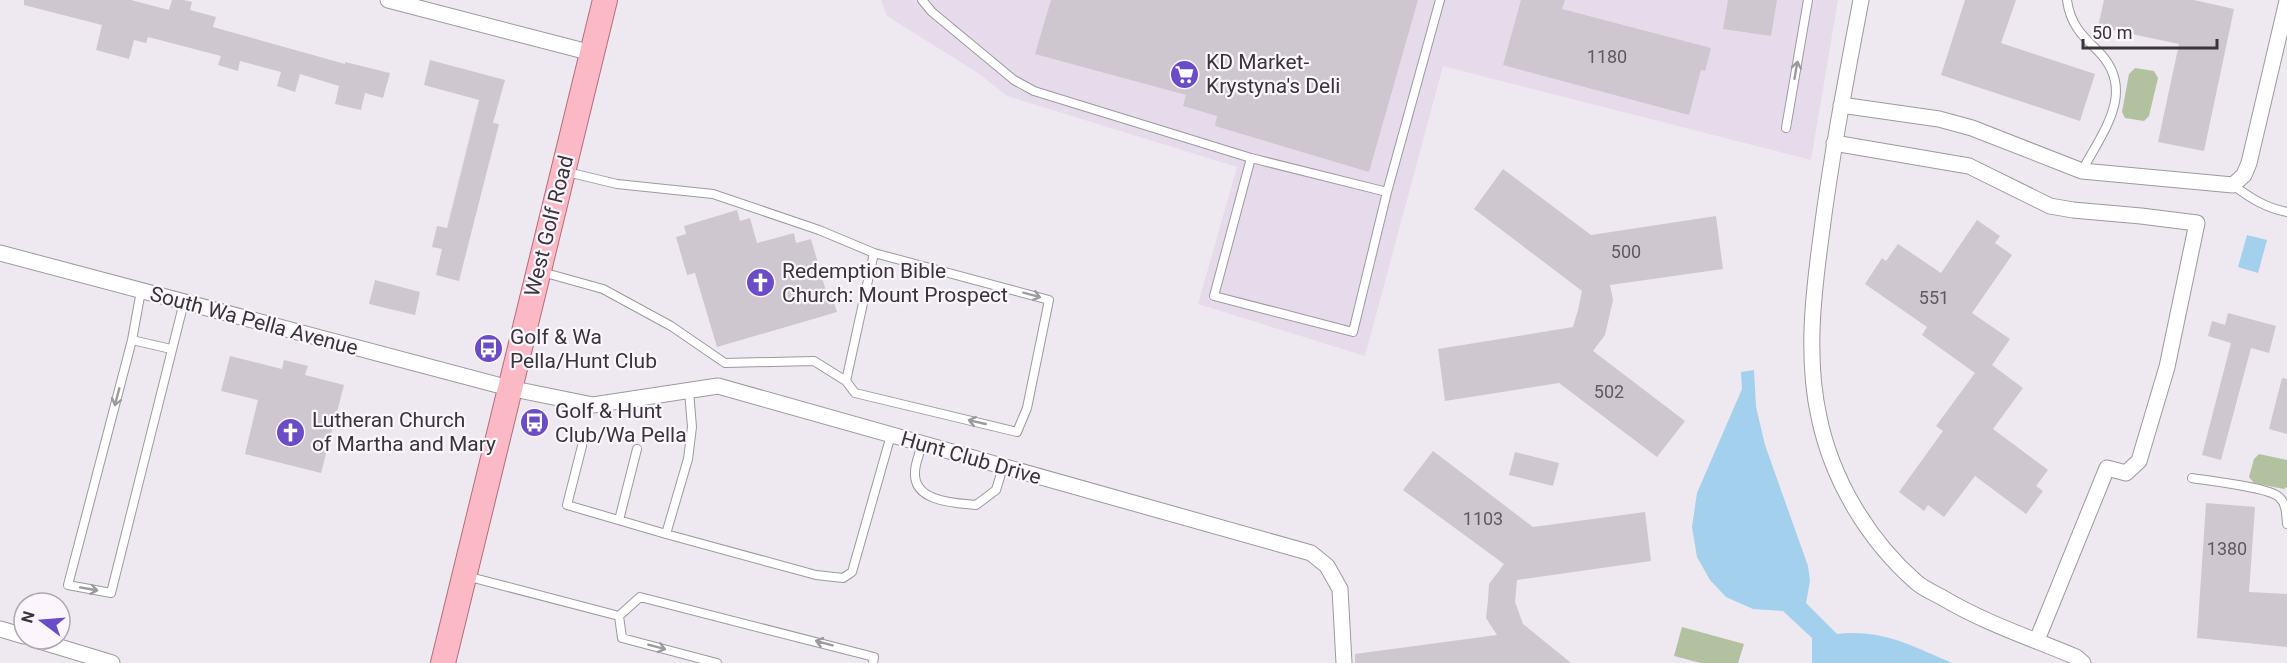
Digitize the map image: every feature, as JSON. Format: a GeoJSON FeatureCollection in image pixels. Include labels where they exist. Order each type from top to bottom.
{"type":"FeatureCollection","features":[{"type":"Feature","properties":{"kind":"main road","name":"West Golf Road"},"geometry":{"type":"LineString","coordinates":[[444,663],[605,0]]}},
{"type":"Feature","properties":{"kind":"street"},"geometry":{"type":"LineString","coordinates":[[388,0],[592,53]]}},
{"type":"Feature","properties":{"kind":"street"},"geometry":{"type":"LineString","coordinates":[[1861,0],[1834,143],[1817,264],[1811,346],[1819,417],[1840,483],[1885,551],[1917,584],[1995,624],[2076,657],[2083,663]]}},
{"type":"Feature","properties":{"kind":"street"},"geometry":{"type":"LineString","coordinates":[[1841,105],[1939,119],[1972,128],[2082,171],[2233,185],[2244,175],[2249,163],[2287,1]]}},
{"type":"Feature","properties":{"kind":"street"},"geometry":{"type":"LineString","coordinates":[[1834,143],[1969,166],[2050,206],[2197,223],[2167,367],[2139,461],[2126,473],[2107,468],[2037,640]]}},
{"type":"Feature","properties":{"kind":"street","name":"South Wa Pella Avenue"},"geometry":{"type":"LineString","coordinates":[[0,253],[509,388]]}},
{"type":"Feature","properties":{"kind":"street","name":"Hunt Club Drive"},"geometry":{"type":"LineString","coordinates":[[509,388],[593,405],[718,386],[1311,553],[1327,566],[1340,589],[1344,663]]}},
{"type":"Feature","properties":{"kind":"street"},"geometry":{"type":"LineString","coordinates":[[72,651],[112,663]]}},
{"type":"Feature","properties":{"kind":"lane"},"geometry":{"type":"LineString","coordinates":[[922,0],[932,12],[1014,80],[1034,91],[1251,158],[1387,192]]}},
{"type":"Feature","properties":{"kind":"lane"},"geometry":{"type":"LineString","coordinates":[[1251,158],[1214,296],[1353,332],[1387,192],[1440,0]]}},
{"type":"Feature","properties":{"kind":"lane"},"geometry":{"type":"LineString","coordinates":[[1786,128],[1808,0]]}},
{"type":"Feature","properties":{"kind":"lane"},"geometry":{"type":"LineString","coordinates":[[2067,0],[2070,16],[2076,29],[2105,58],[2117,87],[2116,104],[2109,122],[2082,171]]}},
{"type":"Feature","properties":{"kind":"lane"},"geometry":{"type":"LineString","coordinates":[[538,271],[603,289],[671,326],[725,363],[814,361],[846,381],[855,393],[1017,432],[1027,408],[1050,300],[874,253],[819,230],[713,194],[617,184],[562,171]]}},
{"type":"Feature","properties":{"kind":"lane"},"geometry":{"type":"LineString","coordinates":[[2233,185],[2253,200],[2273,209],[2287,212]]}},
{"type":"Feature","properties":{"kind":"lane"},"geometry":{"type":"LineString","coordinates":[[846,381],[874,253]]}},
{"type":"Feature","properties":{"kind":"lane"},"geometry":{"type":"LineString","coordinates":[[141,291],[132,340],[68,585],[111,593],[183,302]]}},
{"type":"Feature","properties":{"kind":"lane"},"geometry":{"type":"LineString","coordinates":[[132,340],[171,349]]}},
{"type":"Feature","properties":{"kind":"lane"},"geometry":{"type":"LineString","coordinates":[[666,534],[688,459],[692,427],[689,391]]}},
{"type":"Feature","properties":{"kind":"lane"},"geometry":{"type":"LineString","coordinates":[[582,446],[567,506],[816,575],[843,579],[852,572],[891,435]]}},
{"type":"Feature","properties":{"kind":"lane"},"geometry":{"type":"LineString","coordinates":[[922,444],[915,471],[915,481],[921,490],[941,502],[976,505],[996,490],[1003,467]]}},
{"type":"Feature","properties":{"kind":"lane"},"geometry":{"type":"LineString","coordinates":[[619,520],[637,449]]}},
{"type":"Feature","properties":{"kind":"lane"},"geometry":{"type":"LineString","coordinates":[[2192,478],[2265,491],[2279,497],[2286,508],[2287,524]]}},
{"type":"Feature","properties":{"kind":"lane"},"geometry":{"type":"LineString","coordinates":[[464,576],[619,616]]}},
{"type":"Feature","properties":{"kind":"lane"},"geometry":{"type":"LineString","coordinates":[[619,616],[640,597],[874,657],[873,663]]}},
{"type":"Feature","properties":{"kind":"lane"},"geometry":{"type":"LineString","coordinates":[[619,616],[622,638],[717,663]]}},
{"type":"Feature","properties":{"kind":"shaded area"},"geometry":{"type":"Polygon","coordinates":[[[881,0],[1838,0],[1811,160],[1443,66],[1365,356],[1198,304],[1237,167],[1007,96],[978,73],[887,16],[881,0]]]}},
{"type":"Feature","properties":{"kind":"green space"},"geometry":{"type":"Polygon","coordinates":[[[2135,68],[2154,71],[2158,78],[2149,116],[2144,121],[2125,118],[2122,112],[2129,74],[2135,68]]]}},
{"type":"Feature","properties":{"kind":"green space"},"geometry":{"type":"Polygon","coordinates":[[[2259,454],[2287,460],[2287,487],[2284,489],[2254,483],[2249,477],[2254,459],[2259,454]]]}},
{"type":"Feature","properties":{"kind":"green space"},"geometry":{"type":"Polygon","coordinates":[[[1682,627],[1744,644],[1738,663],[1701,663],[1674,656],[1682,627]]]}},
{"type":"Feature","properties":{"kind":"water"},"geometry":{"type":"Polygon","coordinates":[[[2247,235],[2267,240],[2258,273],[2238,267],[2247,235]]]}},
{"type":"Feature","properties":{"kind":"water"},"geometry":{"type":"Polygon","coordinates":[[[1754,370],[1756,407],[1765,445],[1808,566],[1810,581],[1806,603],[1837,634],[1883,636],[1952,663],[1812,663],[1812,638],[1783,611],[1753,609],[1726,597],[1710,580],[1697,557],[1692,527],[1697,493],[1742,389],[1741,372],[1754,370]]]}},
{"type":"Feature","properties":{"kind":"building"},"geometry":{"type":"Polygon","coordinates":[[[24,0],[131,0],[169,10],[172,0],[183,0],[192,2],[190,10],[216,17],[213,27],[345,64],[345,62],[390,73],[383,98],[365,93],[361,110],[335,104],[339,86],[300,74],[295,92],[277,86],[281,72],[240,61],[238,71],[218,65],[221,56],[148,37],[146,43],[134,40],[129,59],[96,50],[102,25],[24,5],[24,0]]]}},
{"type":"Feature","properties":{"kind":"building"},"geometry":{"type":"Polygon","coordinates":[[[1051,0],[1418,0],[1369,172],[1215,126],[1217,116],[1183,106],[1186,95],[1035,54],[1051,0]]]}},
{"type":"Feature","properties":{"kind":"building"},"geometry":{"type":"Polygon","coordinates":[[[1521,0],[1565,0],[1562,9],[1711,48],[1705,71],[1701,70],[1689,115],[1503,65],[1521,0]]]}},
{"type":"Feature","properties":{"kind":"building"},"geometry":{"type":"Polygon","coordinates":[[[1728,0],[1777,0],[1771,36],[1723,29],[1728,0]]]}},
{"type":"Feature","properties":{"kind":"building"},"geometry":{"type":"Polygon","coordinates":[[[1965,0],[2016,0],[2001,43],[2095,74],[2080,121],[1941,75],[1965,0]]]}},
{"type":"Feature","properties":{"kind":"building"},"geometry":{"type":"Polygon","coordinates":[[[2104,0],[2194,0],[2234,9],[2204,151],[2158,142],[2179,44],[2098,27],[2104,0]]]}},
{"type":"Feature","properties":{"kind":"building"},"geometry":{"type":"Polygon","coordinates":[[[430,60],[505,80],[493,123],[499,124],[459,281],[436,275],[442,249],[432,247],[437,226],[447,228],[479,100],[424,85],[430,60]]]}},
{"type":"Feature","properties":{"kind":"building"},"geometry":{"type":"Polygon","coordinates":[[[1503,169],[1591,235],[1716,216],[1723,269],[1610,285],[1613,300],[1605,335],[1593,351],[1685,421],[1657,457],[1559,383],[1445,401],[1438,349],[1573,327],[1578,310],[1582,291],[1474,209],[1503,169]]]}},
{"type":"Feature","properties":{"kind":"building","name":"Redemption Bible Church: Mount Prospect"},"geometry":{"type":"Polygon","coordinates":[[[737,210],[740,221],[750,218],[757,243],[794,233],[796,243],[811,239],[826,291],[830,290],[837,312],[717,347],[695,273],[687,275],[676,237],[686,234],[684,226],[737,210]]]}},
{"type":"Feature","properties":{"kind":"building"},"geometry":{"type":"Polygon","coordinates":[[[1977,220],[2000,236],[1995,243],[2012,255],[1972,313],[2010,339],[1992,365],[2023,388],[1993,429],[2048,470],[2036,486],[2043,491],[2026,514],[1975,476],[1944,517],[1928,505],[1924,511],[1899,492],[1943,431],[1936,426],[1975,373],[1922,335],[1927,327],[1865,284],[1882,258],[1886,261],[1898,244],[1941,273],[1977,220]]]}},
{"type":"Feature","properties":{"kind":"building"},"geometry":{"type":"Polygon","coordinates":[[[375,280],[420,292],[415,315],[369,304],[375,280]]]}},
{"type":"Feature","properties":{"kind":"building"},"geometry":{"type":"Polygon","coordinates":[[[2228,313],[2276,326],[2269,353],[2251,348],[2221,460],[2202,455],[2231,343],[2208,336],[2212,321],[2225,325],[2228,313]]]}},
{"type":"Feature","properties":{"kind":"building","name":"Lutheran Church of Martha and Mary"},"geometry":{"type":"Polygon","coordinates":[[[230,356],[282,369],[284,360],[308,366],[305,375],[344,385],[321,473],[245,454],[258,400],[221,391],[230,356]]]}},
{"type":"Feature","properties":{"kind":"building"},"geometry":{"type":"Polygon","coordinates":[[[2282,378],[2287,379],[2287,434],[2269,429],[2282,378]]]}},
{"type":"Feature","properties":{"kind":"building"},"geometry":{"type":"Polygon","coordinates":[[[1433,451],[1533,527],[1645,512],[1651,561],[1517,580],[1515,602],[1523,624],[1571,663],[1355,663],[1355,654],[1497,635],[1486,618],[1489,584],[1504,564],[1403,490],[1433,451]]]}},
{"type":"Feature","properties":{"kind":"building"},"geometry":{"type":"Polygon","coordinates":[[[1515,452],[1559,463],[1553,486],[1509,475],[1515,452]]]}},
{"type":"Feature","properties":{"kind":"building"},"geometry":{"type":"Polygon","coordinates":[[[2206,503],[2255,507],[2249,592],[2287,594],[2287,647],[2197,638],[2206,503]]]}},
{"type":"Feature","properties":{"kind":"place","name":"KD Market- Krystyna's Deli"},"geometry":{"type":"Point","coordinates":[1185,74]}},
{"type":"Feature","properties":{"kind":"place","name":"Redemption Bible Church: Mount Prospect"},"geometry":{"type":"Point","coordinates":[761,283]}},
{"type":"Feature","properties":{"kind":"place","name":"Golf & Wa Pella/Hunt Club"},"geometry":{"type":"Point","coordinates":[489,349]}},
{"type":"Feature","properties":{"kind":"place","name":"Golf & Hunt Club/Wa Pella"},"geometry":{"type":"Point","coordinates":[534,423]}},
{"type":"Feature","properties":{"kind":"place","name":"Lutheran Church of Martha and Mary"},"geometry":{"type":"Point","coordinates":[291,432]}}]}
